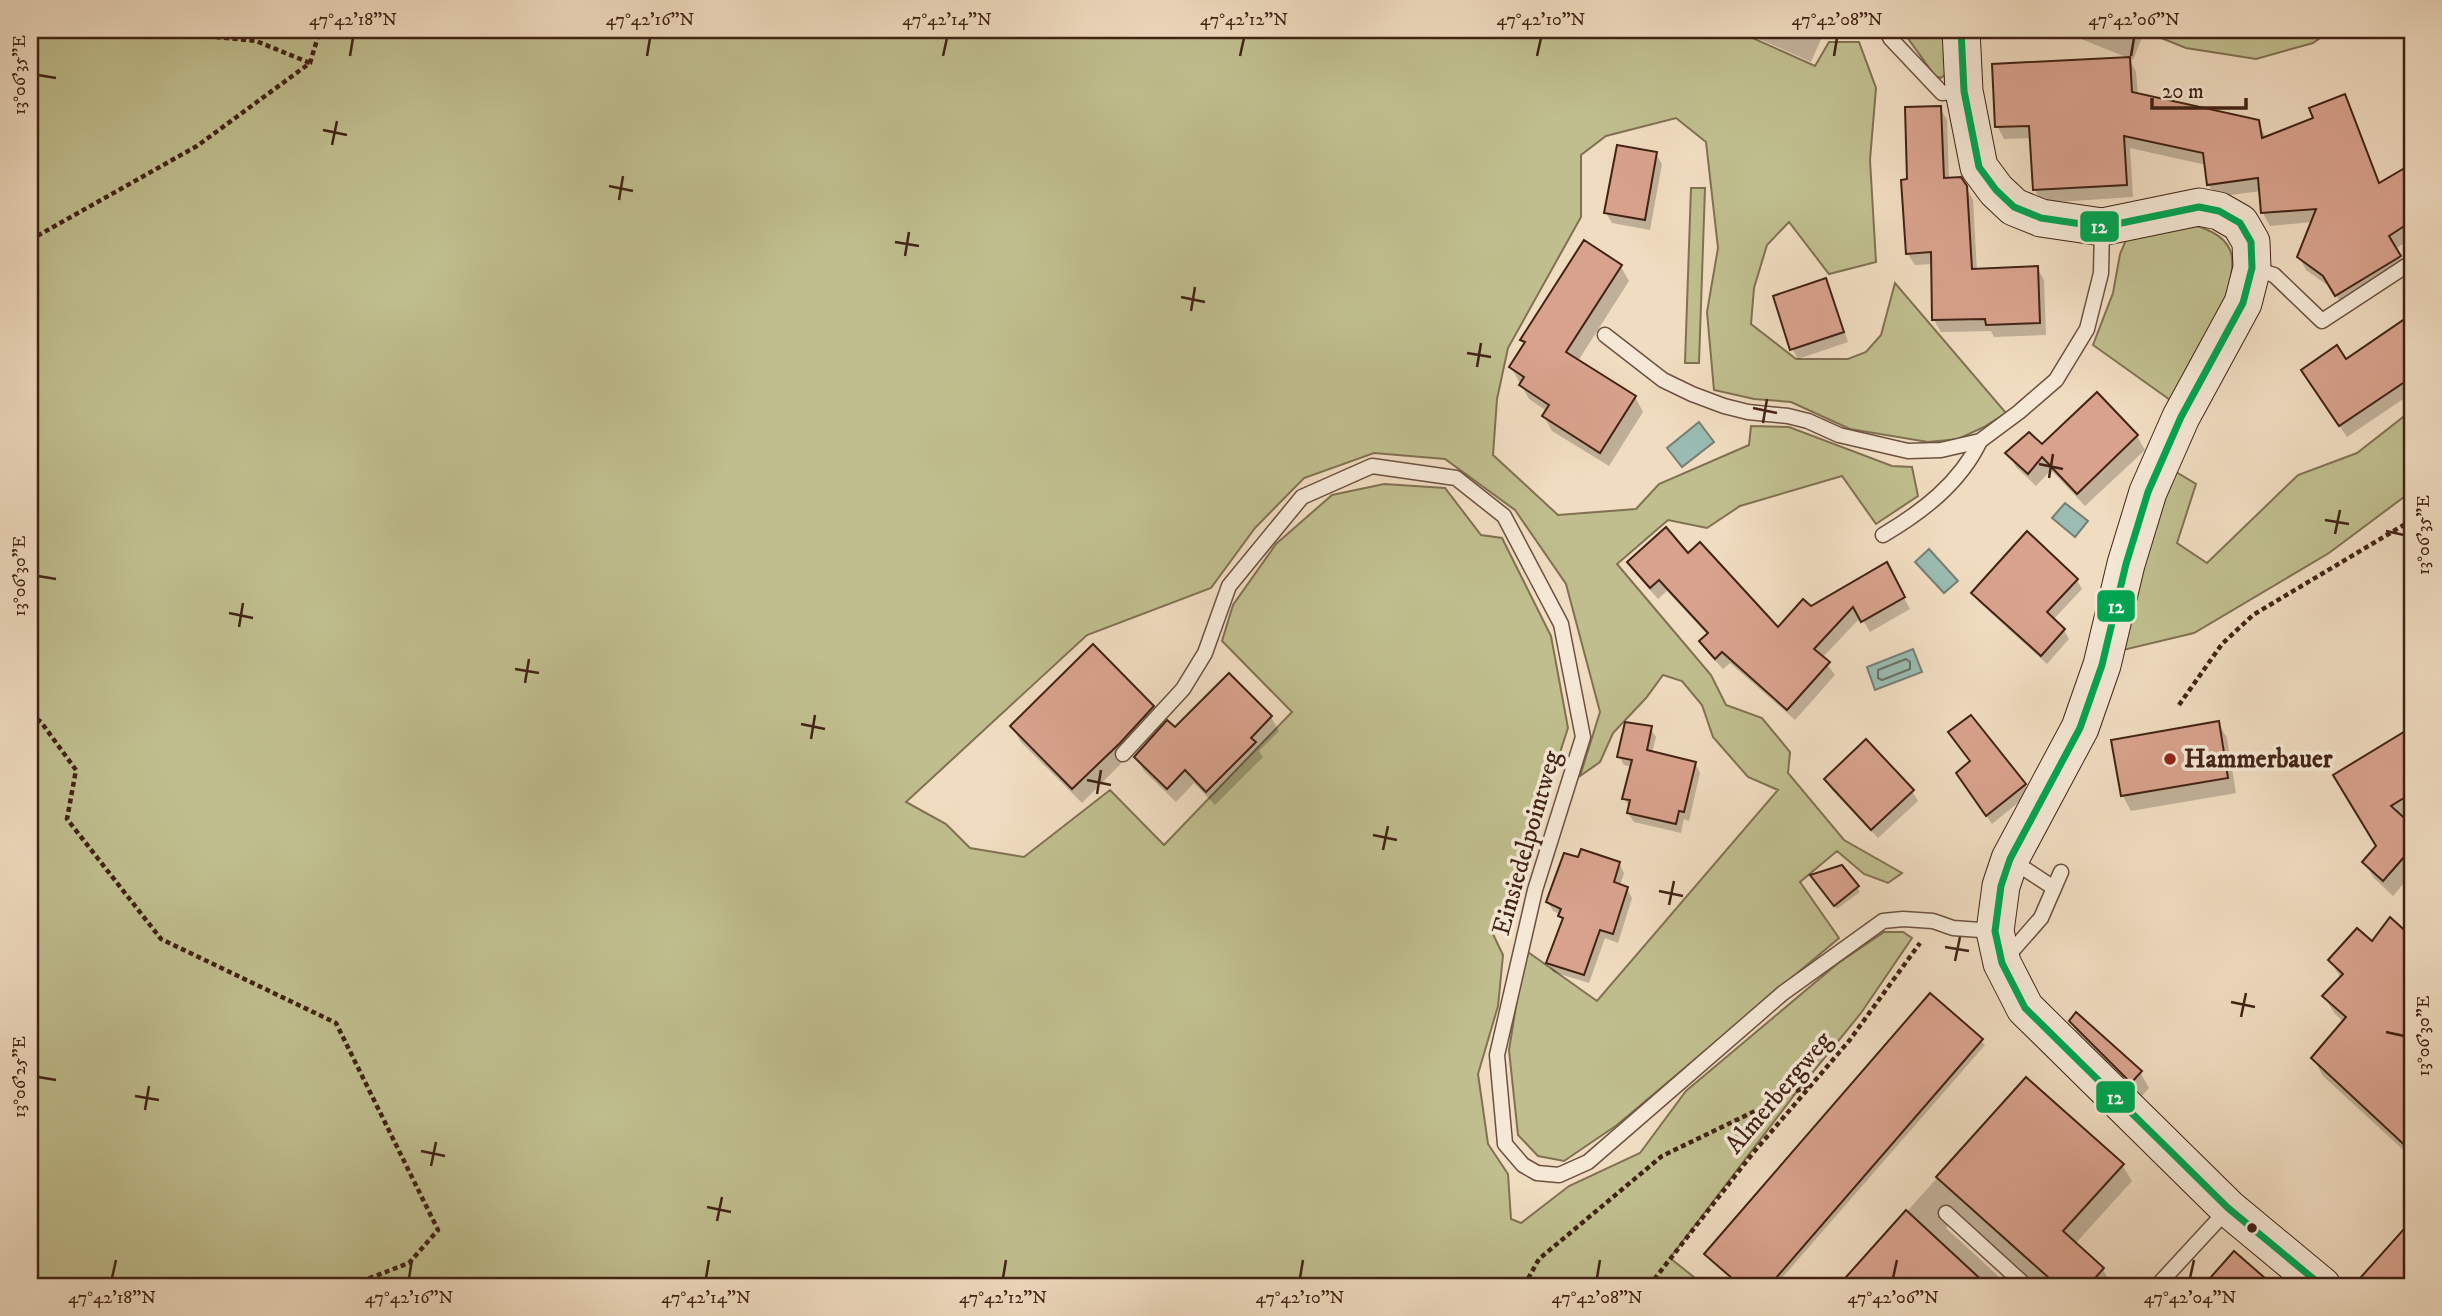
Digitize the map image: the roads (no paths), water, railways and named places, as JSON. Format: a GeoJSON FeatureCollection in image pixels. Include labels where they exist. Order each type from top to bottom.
{"type":"FeatureCollection","features":[{"type":"Feature","properties":{"kind":"street"},"geometry":{"type":"LineString","coordinates":[[1961,30],[1964,90],[1979,167],[1996,190],[2014,207],[2040,218],[2102,227],[2199,207],[2219,211],[2240,223],[2250,242],[2252,268],[2244,303],[2181,417],[2148,492],[2126,564],[2102,665],[2080,728],[2010,859],[2001,886],[1999,947],[2025,1008],[2228,1208],[2322,1286]]}},
{"type":"Feature","properties":{"kind":"lane"},"geometry":{"type":"LineString","coordinates":[[1886,30],[1891,39],[1942,93],[1964,90]]}},
{"type":"Feature","properties":{"kind":"lane"},"geometry":{"type":"LineString","coordinates":[[1605,335],[1663,380],[1724,406],[1808,421],[1839,435],[1908,452],[1941,450],[1980,441],[2056,380],[2087,329],[2101,273],[2102,227]]}},
{"type":"Feature","properties":{"kind":"lane"},"geometry":{"type":"LineString","coordinates":[[2252,268],[2274,275],[2322,321],[2412,262]]}},
{"type":"Feature","properties":{"kind":"lane"},"geometry":{"type":"LineString","coordinates":[[1883,535],[1919,514],[1970,464],[1980,441]]}},
{"type":"Feature","properties":{"kind":"lane","name":"Einsiedelpointweg"},"geometry":{"type":"LineString","coordinates":[[1123,754],[1183,689],[1205,653],[1229,586],[1302,497],[1372,466],[1456,478],[1504,516],[1561,624],[1583,737],[1535,890],[1497,1055],[1505,1144],[1523,1165],[1537,1173],[1559,1175],[1588,1162],[1783,993],[1883,921],[1933,921],[1999,947]]}},
{"type":"Feature","properties":{"kind":"lane"},"geometry":{"type":"LineString","coordinates":[[2010,859],[2054,888]]}},
{"type":"Feature","properties":{"kind":"lane"},"geometry":{"type":"LineString","coordinates":[[1999,947],[2040,918],[2061,872]]}},
{"type":"Feature","properties":{"kind":"lane"},"geometry":{"type":"LineString","coordinates":[[2157,1286],[2228,1208]]}},
{"type":"Feature","properties":{"kind":"lane"},"geometry":{"type":"LineString","coordinates":[[1946,1213],[2026,1286]]}},
{"type":"Feature","properties":{"kind":"water"},"geometry":{"type":"Polygon","coordinates":[[[1699,422],[1714,442],[1682,467],[1667,448],[1699,422]]]}},
{"type":"Feature","properties":{"kind":"water"},"geometry":{"type":"Polygon","coordinates":[[[2065,503],[2088,521],[2075,537],[2052,518],[2065,503]]]}},
{"type":"Feature","properties":{"kind":"water"},"geometry":{"type":"Polygon","coordinates":[[[1929,549],[1958,581],[1944,593],[1915,562],[1929,549]]]}},
{"type":"Feature","properties":{"kind":"water"},"geometry":{"type":"Polygon","coordinates":[[[1913,649],[1922,672],[1875,690],[1867,667],[1913,649]]]}},
{"type":"Feature","properties":{"kind":"place","name":"Hammerbauer"},"geometry":{"type":"Point","coordinates":[2170,759]}}]}
